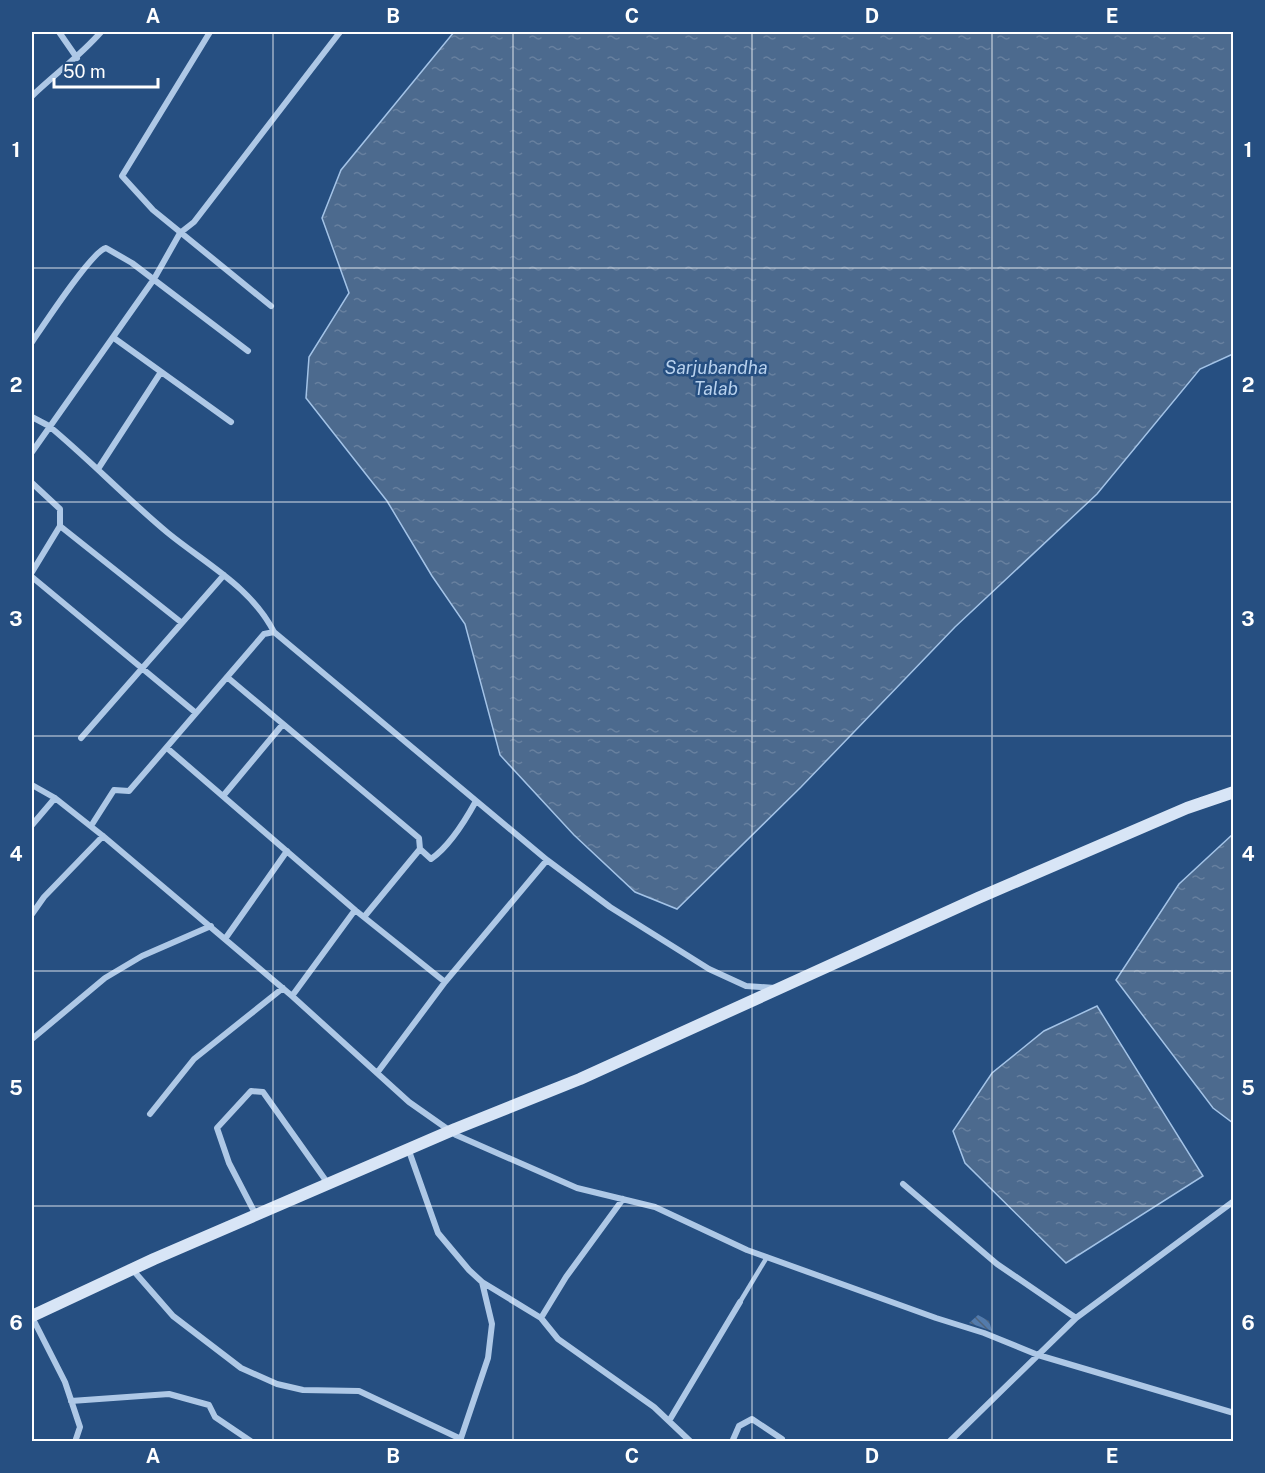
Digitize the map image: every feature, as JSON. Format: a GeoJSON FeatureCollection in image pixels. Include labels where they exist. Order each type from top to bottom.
{"type":"FeatureCollection","features":[{"type":"Feature","properties":{"kind":"street"},"geometry":{"type":"LineString","coordinates":[[59,32],[77,58]]}},
{"type":"Feature","properties":{"kind":"street"},"geometry":{"type":"LineString","coordinates":[[32,96],[62,67],[77,58],[101,32]]}},
{"type":"Feature","properties":{"kind":"street"},"geometry":{"type":"LineString","coordinates":[[210,32],[122,176],[153,210],[271,306]]}},
{"type":"Feature","properties":{"kind":"street"},"geometry":{"type":"LineString","coordinates":[[32,452],[154,279],[180,233],[194,222],[340,32]]}},
{"type":"Feature","properties":{"kind":"street"},"geometry":{"type":"LineString","coordinates":[[32,342],[102,249],[115,252],[154,279],[249,351]]}},
{"type":"Feature","properties":{"kind":"street"},"geometry":{"type":"LineString","coordinates":[[114,338],[231,422]]}},
{"type":"Feature","properties":{"kind":"street"},"geometry":{"type":"LineString","coordinates":[[98,469],[161,372]]}},
{"type":"Feature","properties":{"kind":"street"},"geometry":{"type":"LineString","coordinates":[[32,417],[49,426],[169,533],[224,575],[263,611],[274,632],[547,860],[610,907],[709,969],[746,986],[781,988]]}},
{"type":"Feature","properties":{"kind":"street"},"geometry":{"type":"LineString","coordinates":[[32,483],[60,509],[60,526],[32,572]]}},
{"type":"Feature","properties":{"kind":"street"},"geometry":{"type":"LineString","coordinates":[[60,526],[182,623]]}},
{"type":"Feature","properties":{"kind":"street"},"geometry":{"type":"LineString","coordinates":[[81,738],[224,575]]}},
{"type":"Feature","properties":{"kind":"street"},"geometry":{"type":"LineString","coordinates":[[32,577],[196,713]]}},
{"type":"Feature","properties":{"kind":"street"},"geometry":{"type":"LineString","coordinates":[[91,826],[114,790],[129,791],[264,634],[274,632]]}},
{"type":"Feature","properties":{"kind":"street"},"geometry":{"type":"LineString","coordinates":[[227,677],[419,838],[420,849],[430,859],[463,824],[476,801]]}},
{"type":"Feature","properties":{"kind":"street"},"geometry":{"type":"LineString","coordinates":[[223,796],[283,724]]}},
{"type":"Feature","properties":{"kind":"street"},"geometry":{"type":"LineString","coordinates":[[167,748],[364,917],[445,982]]}},
{"type":"Feature","properties":{"kind":"street"},"geometry":{"type":"LineString","coordinates":[[32,785],[55,798],[91,826],[283,988],[409,1102],[452,1132],[550,1178],[577,1188],[655,1207],[767,1257],[984,1333],[1038,1355],[1233,1413]]}},
{"type":"Feature","properties":{"kind":"street"},"geometry":{"type":"LineString","coordinates":[[75,1442],[80,1427],[65,1382],[32,1316],[132,1269],[580,1079],[978,898],[1187,808],[1233,792]]}},
{"type":"Feature","properties":{"kind":"street"},"geometry":{"type":"LineString","coordinates":[[32,825],[55,798]]}},
{"type":"Feature","properties":{"kind":"street"},"geometry":{"type":"LineString","coordinates":[[32,914],[44,897],[103,836]]}},
{"type":"Feature","properties":{"kind":"street"},"geometry":{"type":"LineString","coordinates":[[364,917],[420,849]]}},
{"type":"Feature","properties":{"kind":"street"},"geometry":{"type":"LineString","coordinates":[[225,939],[286,851]]}},
{"type":"Feature","properties":{"kind":"street"},"geometry":{"type":"LineString","coordinates":[[377,1072],[445,982],[547,860]]}},
{"type":"Feature","properties":{"kind":"street"},"geometry":{"type":"LineString","coordinates":[[292,996],[355,909]]}},
{"type":"Feature","properties":{"kind":"street"},"geometry":{"type":"LineString","coordinates":[[32,1039],[105,978],[142,956],[211,926]]}},
{"type":"Feature","properties":{"kind":"street"},"geometry":{"type":"LineString","coordinates":[[150,1114],[194,1059],[283,988]]}},
{"type":"Feature","properties":{"kind":"street"},"geometry":{"type":"LineString","coordinates":[[256,1216],[229,1162],[217,1128],[251,1091],[263,1092],[329,1185]]}},
{"type":"Feature","properties":{"kind":"street"},"geometry":{"type":"LineString","coordinates":[[409,1151],[438,1233],[445,1244],[482,1282],[541,1318],[558,1339],[654,1407],[691,1442]]}},
{"type":"Feature","properties":{"kind":"street"},"geometry":{"type":"LineString","coordinates":[[903,1184],[997,1264],[1076,1318]]}},
{"type":"Feature","properties":{"kind":"street"},"geometry":{"type":"LineString","coordinates":[[541,1318],[566,1277],[623,1199]]}},
{"type":"Feature","properties":{"kind":"street"},"geometry":{"type":"LineString","coordinates":[[949,1442],[1076,1318],[1233,1201]]}},
{"type":"Feature","properties":{"kind":"street"},"geometry":{"type":"LineString","coordinates":[[132,1269],[173,1316],[241,1368],[278,1384],[303,1390],[359,1391],[461,1440],[488,1358],[492,1324],[482,1282]]}},
{"type":"Feature","properties":{"kind":"street"},"geometry":{"type":"LineString","coordinates":[[669,1421],[740,1302]]}},
{"type":"Feature","properties":{"kind":"street"},"geometry":{"type":"LineString","coordinates":[[71,1401],[169,1394],[209,1405],[215,1417],[252,1442]]}},
{"type":"Feature","properties":{"kind":"street"},"geometry":{"type":"LineString","coordinates":[[732,1442],[739,1426],[752,1419],[782,1439]]}},
{"type":"Feature","properties":{"kind":"lane"},"geometry":{"type":"LineString","coordinates":[[740,1302],[767,1257]]}},
{"type":"Feature","properties":{"kind":"water","name":"Sarjubandha Talab"},"geometry":{"type":"Polygon","coordinates":[[[454,32],[1233,32],[1233,354],[1200,369],[1097,494],[955,627],[801,787],[677,909],[635,892],[574,835],[500,755],[465,624],[432,576],[387,501],[306,398],[309,357],[349,293],[322,218],[341,170],[454,32]]]}},
{"type":"Feature","properties":{"kind":"water"},"geometry":{"type":"Polygon","coordinates":[[[1233,834],[1233,1123],[1213,1108],[1116,980],[1179,884],[1233,834]]]}},
{"type":"Feature","properties":{"kind":"water"},"geometry":{"type":"Polygon","coordinates":[[[1097,1006],[1203,1176],[1066,1263],[965,1163],[953,1131],[992,1073],[1044,1031],[1097,1006]]]}},
{"type":"Feature","properties":{"kind":"building"},"geometry":{"type":"Polygon","coordinates":[[[978,1315],[989,1321],[992,1331],[969,1323],[978,1315]]]}}]}
